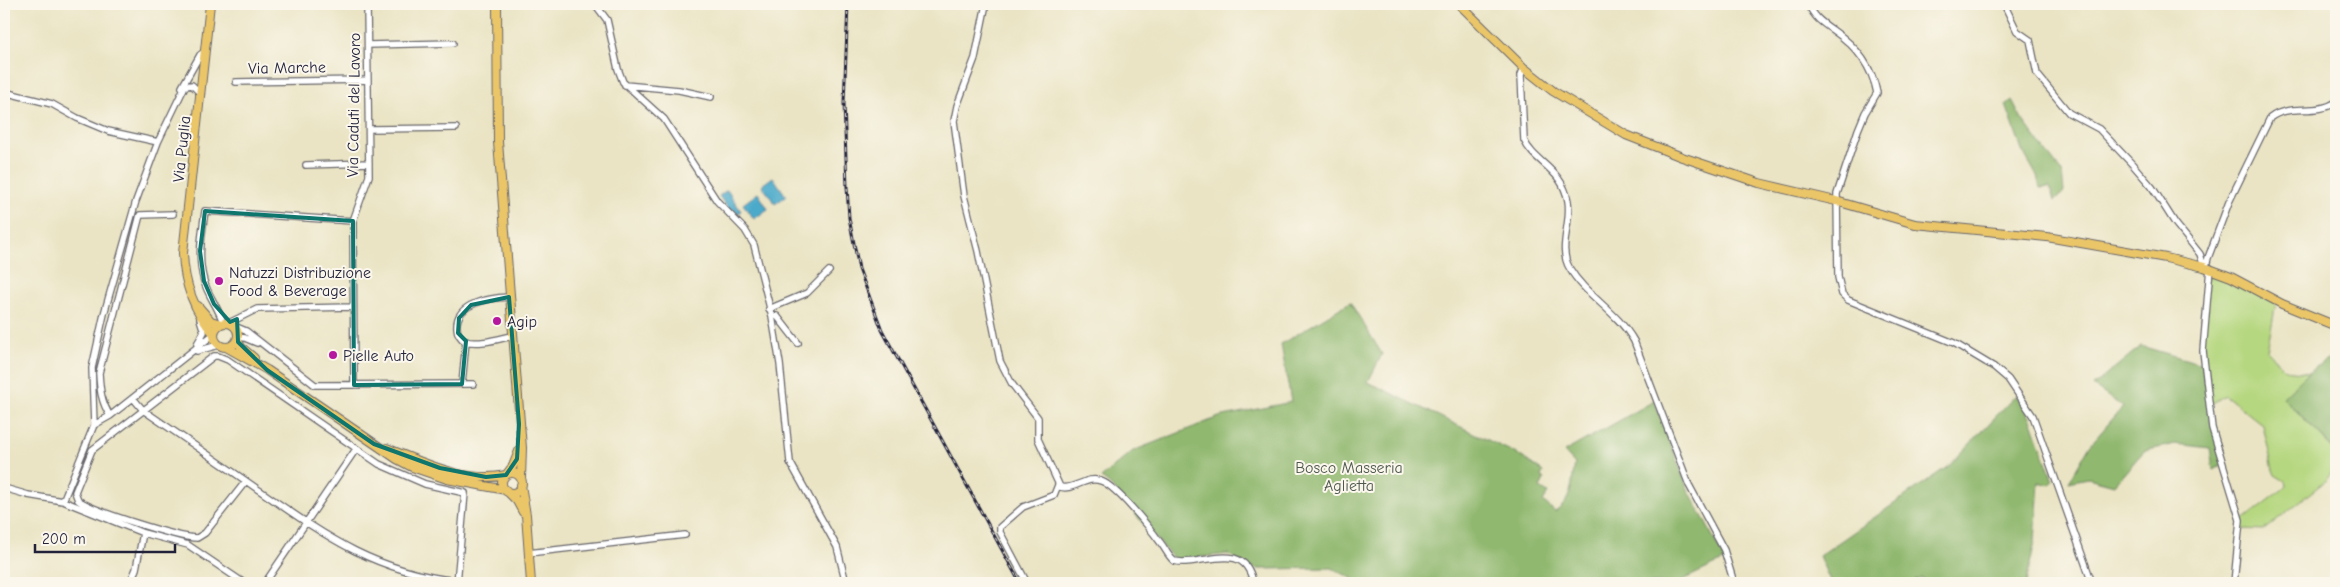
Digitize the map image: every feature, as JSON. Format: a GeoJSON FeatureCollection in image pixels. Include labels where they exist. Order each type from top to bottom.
{"type":"FeatureCollection","features":[{"type":"Feature","properties":{"kind":"main road","name":"Via Puglia"},"geometry":{"type":"LineString","coordinates":[[210,4],[183,253],[184,270],[199,316],[214,334],[215,340],[222,346]]}},
{"type":"Feature","properties":{"kind":"main road"},"geometry":{"type":"LineString","coordinates":[[497,4],[498,142],[522,454],[521,482],[526,515],[531,583]]}},
{"type":"Feature","properties":{"kind":"main road"},"geometry":{"type":"LineString","coordinates":[[1459,4],[1524,68],[1553,91],[1626,135],[1740,177],[1926,226],[2047,237],[2157,256],[2207,267],[2231,277],[2282,304],[2336,326]]}},
{"type":"Feature","properties":{"kind":"main road","name":"Via Puglia"},"geometry":{"type":"LineString","coordinates":[[192,296],[211,321],[232,328],[241,347],[267,370]]}},
{"type":"Feature","properties":{"kind":"main road"},"geometry":{"type":"LineString","coordinates":[[214,334],[216,328],[232,328],[232,345],[222,346]]}},
{"type":"Feature","properties":{"kind":"main road"},"geometry":{"type":"LineString","coordinates":[[222,346],[267,370],[397,459],[425,472],[447,479],[514,492],[521,482]]}},
{"type":"Feature","properties":{"kind":"main road"},"geometry":{"type":"LineString","coordinates":[[519,424],[519,454],[502,483],[507,491],[518,501],[522,510],[528,550]]}},
{"type":"Feature","properties":{"kind":"main road"},"geometry":{"type":"LineString","coordinates":[[374,444],[456,472],[486,477],[516,474],[521,482]]}},
{"type":"Feature","properties":{"kind":"street","name":"Via Caduti del Lavoro"},"geometry":{"type":"LineString","coordinates":[[354,385],[353,221],[369,176],[367,4]]}},
{"type":"Feature","properties":{"kind":"street"},"geometry":{"type":"LineString","coordinates":[[595,4],[607,20],[618,70],[626,85],[664,119],[720,206],[750,236],[754,245],[772,316],[782,384],[790,465],[835,543],[846,583]]}},
{"type":"Feature","properties":{"kind":"street"},"geometry":{"type":"LineString","coordinates":[[986,4],[975,58],[957,106],[954,121],[962,183],[997,349],[1009,378],[1038,418],[1038,439],[1058,485],[1064,488],[1089,481],[1101,480],[1116,492],[1145,524],[1174,561],[1222,557],[1234,558],[1249,569],[1253,583]]}},
{"type":"Feature","properties":{"kind":"street"},"geometry":{"type":"LineString","coordinates":[[1808,4],[1820,23],[1848,42],[1863,58],[1876,94],[1858,130],[1836,201],[1837,265],[1842,294],[1848,300],[1954,343],[1994,367],[2008,379],[2033,416],[2092,583]]}},
{"type":"Feature","properties":{"kind":"street"},"geometry":{"type":"LineString","coordinates":[[2004,4],[2017,31],[2030,40],[2037,74],[2069,113],[2099,129],[2133,165],[2200,254],[2207,267]]}},
{"type":"Feature","properties":{"kind":"street"},"geometry":{"type":"LineString","coordinates":[[368,45],[453,43]]}},
{"type":"Feature","properties":{"kind":"street"},"geometry":{"type":"LineString","coordinates":[[63,500],[94,425],[91,379],[96,348],[136,201],[179,92],[200,55],[205,51]]}},
{"type":"Feature","properties":{"kind":"street"},"geometry":{"type":"LineString","coordinates":[[1524,68],[1521,75],[1523,137],[1526,145],[1556,175],[1566,196],[1568,205],[1564,250],[1569,268],[1582,284],[1621,322],[1634,341],[1693,494],[1724,550],[1734,583]]}},
{"type":"Feature","properties":{"kind":"street","name":"Via Marche"},"geometry":{"type":"LineString","coordinates":[[236,82],[368,80]]}},
{"type":"Feature","properties":{"kind":"street"},"geometry":{"type":"LineString","coordinates":[[626,85],[679,90],[711,97]]}},
{"type":"Feature","properties":{"kind":"street"},"geometry":{"type":"LineString","coordinates":[[174,105],[185,86],[195,86],[201,94]]}},
{"type":"Feature","properties":{"kind":"street"},"geometry":{"type":"LineString","coordinates":[[4,92],[52,104],[77,118],[108,131],[158,142]]}},
{"type":"Feature","properties":{"kind":"street"},"geometry":{"type":"LineString","coordinates":[[2234,583],[2240,520],[2212,428],[2202,351],[2207,267],[2213,242],[2229,202],[2270,118],[2279,112],[2327,107],[2336,102]]}},
{"type":"Feature","properties":{"kind":"street"},"geometry":{"type":"LineString","coordinates":[[368,129],[456,128]]}},
{"type":"Feature","properties":{"kind":"street"},"geometry":{"type":"LineString","coordinates":[[306,165],[369,163]]}},
{"type":"Feature","properties":{"kind":"street"},"geometry":{"type":"LineString","coordinates":[[266,348],[232,328],[214,304],[204,281],[201,264],[200,251],[205,211],[353,221]]}},
{"type":"Feature","properties":{"kind":"street"},"geometry":{"type":"LineString","coordinates":[[110,416],[103,404],[99,373],[140,215],[173,214]]}},
{"type":"Feature","properties":{"kind":"street"},"geometry":{"type":"LineString","coordinates":[[769,309],[807,293],[828,271]]}},
{"type":"Feature","properties":{"kind":"street"},"geometry":{"type":"LineString","coordinates":[[509,297],[489,299],[471,305],[459,318],[457,328],[462,338],[466,341],[489,341],[512,336]]}},
{"type":"Feature","properties":{"kind":"street"},"geometry":{"type":"LineString","coordinates":[[232,328],[244,315],[257,309],[353,307]]}},
{"type":"Feature","properties":{"kind":"street"},"geometry":{"type":"LineString","coordinates":[[190,353],[203,337],[204,332],[199,316]]}},
{"type":"Feature","properties":{"kind":"street"},"geometry":{"type":"LineString","coordinates":[[772,316],[777,316],[798,344]]}},
{"type":"Feature","properties":{"kind":"street"},"geometry":{"type":"LineString","coordinates":[[232,328],[246,331],[315,384],[473,384]]}},
{"type":"Feature","properties":{"kind":"street"},"geometry":{"type":"LineString","coordinates":[[94,425],[110,416],[214,334]]}},
{"type":"Feature","properties":{"kind":"street"},"geometry":{"type":"LineString","coordinates":[[462,384],[466,341]]}},
{"type":"Feature","properties":{"kind":"street"},"geometry":{"type":"LineString","coordinates":[[190,353],[207,347],[222,346]]}},
{"type":"Feature","properties":{"kind":"street"},"geometry":{"type":"LineString","coordinates":[[133,398],[143,410],[342,546],[384,564],[457,582],[464,493],[425,484],[402,476],[356,449],[228,360],[218,356],[214,356],[143,410],[92,450],[75,492],[81,503],[150,527],[193,538],[205,533],[246,481]]}},
{"type":"Feature","properties":{"kind":"street"},"geometry":{"type":"LineString","coordinates":[[265,583],[356,449]]}},
{"type":"Feature","properties":{"kind":"street"},"geometry":{"type":"LineString","coordinates":[[1027,583],[1000,532],[1000,527],[1024,507],[1054,494],[1058,485]]}},
{"type":"Feature","properties":{"kind":"street"},"geometry":{"type":"LineString","coordinates":[[4,488],[28,495],[63,500],[143,533],[178,540],[190,546],[244,583]]}},
{"type":"Feature","properties":{"kind":"street"},"geometry":{"type":"LineString","coordinates":[[130,583],[136,569],[143,533]]}},
{"type":"Feature","properties":{"kind":"street"},"geometry":{"type":"LineString","coordinates":[[528,550],[685,535]]}},
{"type":"Feature","properties":{"kind":"street"},"geometry":{"type":"LineString","coordinates":[[190,546],[193,538]]}},
{"type":"Feature","properties":{"kind":"highlighted area"},"geometry":{"type":"Polygon","coordinates":[[[205,211],[353,221],[354,385],[462,384],[466,341],[458,333],[459,318],[471,305],[509,297],[519,424],[517,459],[506,475],[486,477],[440,468],[374,444],[267,370],[238,342],[237,319],[230,322],[214,304],[204,281],[200,251],[205,211]]]}},
{"type":"Feature","properties":{"kind":"green space"},"geometry":{"type":"Polygon","coordinates":[[[2012,100],[2022,119],[2062,173],[2064,192],[2054,201],[2050,187],[2040,188],[2037,176],[2022,150],[2006,105],[2012,100]]]}},
{"type":"Feature","properties":{"kind":"green space"},"geometry":{"type":"Polygon","coordinates":[[[2209,270],[2276,303],[2267,351],[2285,370],[2309,373],[2283,397],[2336,452],[2336,466],[2324,482],[2264,530],[2240,529],[2242,521],[2286,486],[2285,481],[2275,475],[2273,470],[2263,425],[2225,395],[2207,407],[2200,341],[2209,270]]]}},
{"type":"Feature","properties":{"kind":"green space","name":"Bosco Masseria Aglietta"},"geometry":{"type":"Polygon","coordinates":[[[1350,302],[1382,354],[1368,382],[1519,455],[1543,472],[1541,476],[1544,479],[1540,488],[1548,493],[1543,501],[1555,512],[1565,502],[1572,485],[1575,464],[1564,452],[1654,401],[1687,487],[1725,560],[1676,583],[1361,583],[1332,568],[1251,568],[1228,554],[1175,560],[1107,482],[1101,478],[1133,451],[1219,417],[1291,402],[1281,344],[1350,302]]]}},
{"type":"Feature","properties":{"kind":"green space"},"geometry":{"type":"Polygon","coordinates":[[[2141,346],[2202,364],[2222,465],[2213,470],[2210,448],[2175,444],[2144,451],[2114,485],[2088,478],[2069,482],[2090,445],[2123,407],[2093,386],[2141,346]]]}},
{"type":"Feature","properties":{"kind":"green space"},"geometry":{"type":"Polygon","coordinates":[[[2331,358],[2336,359],[2336,451],[2283,397],[2315,367],[2331,358]]]}},
{"type":"Feature","properties":{"kind":"green space"},"geometry":{"type":"Polygon","coordinates":[[[2016,395],[2031,419],[2053,481],[2050,485],[2039,482],[2035,541],[2026,583],[1929,583],[1922,578],[1911,583],[1831,583],[1819,556],[1950,465],[2016,395]]]}},
{"type":"Feature","properties":{"kind":"water"},"geometry":{"type":"Polygon","coordinates":[[[773,177],[786,196],[775,204],[762,185],[773,177]]]}},
{"type":"Feature","properties":{"kind":"water"},"geometry":{"type":"Polygon","coordinates":[[[727,190],[741,211],[737,214],[733,209],[730,211],[719,196],[727,190]]]}},
{"type":"Feature","properties":{"kind":"water"},"geometry":{"type":"Polygon","coordinates":[[[758,193],[768,209],[754,219],[743,204],[758,193]]]}},
{"type":"Feature","properties":{"kind":"railway"},"geometry":{"type":"LineString","coordinates":[[848,4],[844,103],[847,187],[849,218],[859,269],[882,330],[1020,583]]}},
{"type":"Feature","properties":{"kind":"place","name":"Natuzzi Distribuzione Food & Beverage"},"geometry":{"type":"Point","coordinates":[219,281]}},
{"type":"Feature","properties":{"kind":"place","name":"Agip"},"geometry":{"type":"Point","coordinates":[497,321]}},
{"type":"Feature","properties":{"kind":"place","name":"Pielle Auto"},"geometry":{"type":"Point","coordinates":[333,355]}}]}
